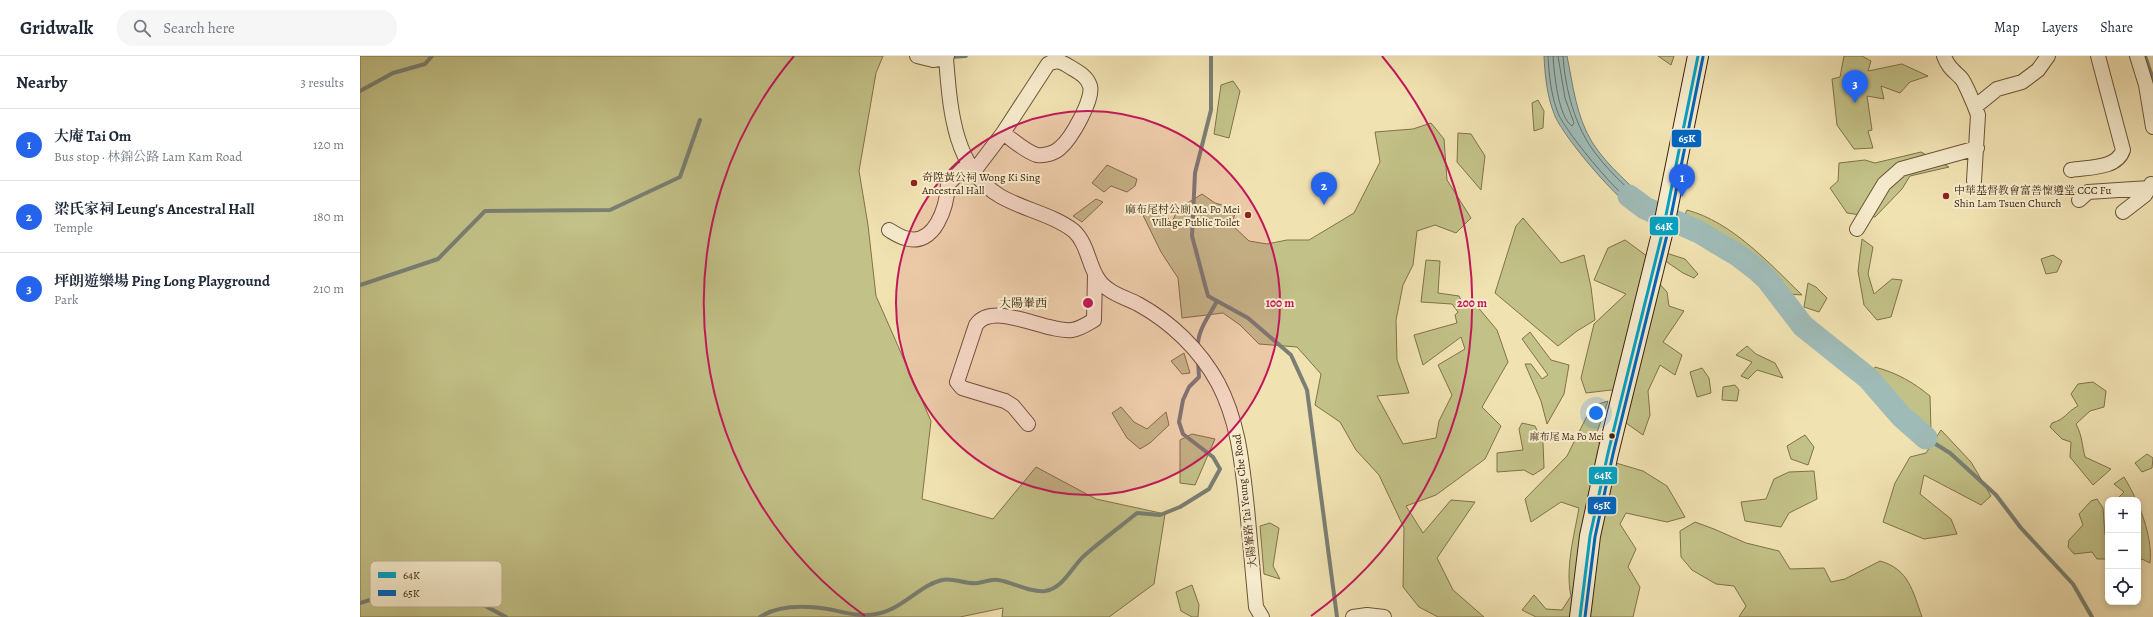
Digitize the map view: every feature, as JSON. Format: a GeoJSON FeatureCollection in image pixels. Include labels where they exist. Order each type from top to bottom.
{"type":"FeatureCollection","features":[{"type":"Feature","properties":{"kind":"main road"},"geometry":{"type":"LineString","coordinates":[[1580,617],[1589,541],[1597,502],[1663,230],[1667,204],[1698,56]]}},
{"type":"Feature","properties":{"kind":"street"},"geometry":{"type":"LineString","coordinates":[[917,56],[934,60],[946,57]]}},
{"type":"Feature","properties":{"kind":"street"},"geometry":{"type":"LineString","coordinates":[[1944,56],[1950,69],[1963,81],[1976,106],[1978,115],[1974,181]]}},
{"type":"Feature","properties":{"kind":"street"},"geometry":{"type":"LineString","coordinates":[[1976,106],[1997,89],[2022,82],[2038,70],[2048,56]]}},
{"type":"Feature","properties":{"kind":"street"},"geometry":{"type":"LineString","coordinates":[[2072,170],[2114,163],[2121,156],[2123,150],[2098,56]]}},
{"type":"Feature","properties":{"kind":"street"},"geometry":{"type":"LineString","coordinates":[[2137,56],[2146,85],[2153,127]]}},
{"type":"Feature","properties":{"kind":"street","name":"大陽輋路 Tai Yeung Che Road"},"geometry":{"type":"LineString","coordinates":[[946,57],[951,112],[971,167],[987,185],[1000,196],[1073,231],[1082,241],[1095,275],[1108,290],[1149,310],[1181,335],[1201,357],[1217,381],[1229,407],[1241,454],[1256,607],[1262,617]]}},
{"type":"Feature","properties":{"kind":"street"},"geometry":{"type":"LineString","coordinates":[[889,230],[907,239],[928,236],[943,212],[947,199],[948,184],[971,167],[1003,134],[1048,64],[1053,61],[1064,63],[1080,74],[1088,82],[1091,92],[1088,103],[1064,144],[1056,151],[1047,155],[1036,154],[1003,134]]}},
{"type":"Feature","properties":{"kind":"street"},"geometry":{"type":"LineString","coordinates":[[1858,230],[1884,184],[1901,169],[1977,148]]}},
{"type":"Feature","properties":{"kind":"street"},"geometry":{"type":"LineString","coordinates":[[2079,200],[2088,192],[2151,184]]}},
{"type":"Feature","properties":{"kind":"street"},"geometry":{"type":"LineString","coordinates":[[2123,212],[2136,203],[2151,184]]}},
{"type":"Feature","properties":{"kind":"street"},"geometry":{"type":"LineString","coordinates":[[1028,424],[1013,406],[1005,401],[962,388],[957,382],[976,325],[982,318],[993,315],[1061,330],[1081,328],[1094,320],[1095,275]]}},
{"type":"Feature","properties":{"kind":"street"},"geometry":{"type":"LineString","coordinates":[[1352,617],[1367,615],[1384,617]]}},
{"type":"Feature","properties":{"kind":"shaded area"},"geometry":{"type":"Polygon","coordinates":[[[360,56],[883,56],[876,73],[859,171],[868,225],[876,296],[931,421],[922,499],[993,519],[1036,467],[1096,499],[1165,514],[1154,584],[1109,617],[1002,617],[1003,608],[960,617],[360,617],[360,56]]]}},
{"type":"Feature","properties":{"kind":"shaded area"},"geometry":{"type":"Polygon","coordinates":[[[1658,56],[1674,56],[1671,65],[1658,56]]]}},
{"type":"Feature","properties":{"kind":"shaded area"},"geometry":{"type":"Polygon","coordinates":[[[1844,56],[1862,56],[1871,61],[1868,71],[1902,64],[1928,76],[1910,82],[1900,93],[1881,86],[1884,99],[1867,96],[1872,130],[1868,131],[1873,148],[1854,149],[1837,125],[1832,79],[1840,77],[1844,56]]]}},
{"type":"Feature","properties":{"kind":"shaded area"},"geometry":{"type":"Polygon","coordinates":[[[1233,81],[1240,91],[1229,138],[1214,134],[1221,85],[1233,81]]]}},
{"type":"Feature","properties":{"kind":"shaded area"},"geometry":{"type":"Polygon","coordinates":[[[1538,100],[1544,111],[1543,128],[1534,131],[1532,103],[1538,100]]]}},
{"type":"Feature","properties":{"kind":"shaded area"},"geometry":{"type":"Polygon","coordinates":[[[1431,123],[1444,139],[1447,180],[1471,218],[1456,233],[1435,225],[1417,231],[1413,265],[1403,285],[1396,320],[1397,360],[1409,393],[1377,396],[1403,444],[1436,438],[1439,421],[1452,395],[1438,365],[1465,349],[1461,337],[1423,365],[1414,335],[1457,323],[1455,315],[1458,312],[1452,304],[1421,302],[1426,260],[1440,261],[1438,293],[1459,296],[1464,306],[1471,299],[1497,330],[1508,362],[1482,407],[1501,426],[1485,459],[1436,495],[1406,506],[1423,533],[1451,500],[1475,502],[1437,558],[1453,590],[1484,617],[1438,617],[1419,607],[1403,587],[1404,528],[1379,475],[1356,450],[1340,422],[1315,405],[1321,374],[1297,347],[1259,344],[1240,325],[1223,313],[1182,318],[1178,278],[1161,252],[1138,205],[1156,206],[1172,222],[1178,209],[1202,194],[1215,203],[1236,209],[1232,225],[1249,241],[1267,244],[1287,240],[1309,240],[1354,213],[1380,162],[1375,132],[1413,129],[1431,123]]]}},
{"type":"Feature","properties":{"kind":"shaded area"},"geometry":{"type":"Polygon","coordinates":[[[1458,133],[1471,134],[1485,156],[1481,190],[1457,162],[1458,133]]]}},
{"type":"Feature","properties":{"kind":"shaded area"},"geometry":{"type":"Polygon","coordinates":[[[1921,152],[1949,167],[1910,176],[1902,189],[1875,217],[1847,213],[1830,188],[1838,181],[1839,163],[1865,160],[1875,163],[1921,152]]]}},
{"type":"Feature","properties":{"kind":"shaded area"},"geometry":{"type":"Polygon","coordinates":[[[1107,165],[1137,179],[1135,186],[1127,192],[1111,186],[1104,192],[1092,183],[1107,165]]]}},
{"type":"Feature","properties":{"kind":"shaded area"},"geometry":{"type":"Polygon","coordinates":[[[1096,199],[1103,202],[1082,222],[1073,216],[1096,199]]]}},
{"type":"Feature","properties":{"kind":"shaded area"},"geometry":{"type":"Polygon","coordinates":[[[1687,210],[1704,216],[1719,224],[1749,245],[1802,295],[1789,294],[1772,273],[1684,217],[1687,210]]]}},
{"type":"Feature","properties":{"kind":"shaded area"},"geometry":{"type":"Polygon","coordinates":[[[1523,218],[1561,263],[1584,255],[1591,287],[1595,320],[1577,331],[1558,346],[1495,293],[1516,226],[1523,218]]]}},
{"type":"Feature","properties":{"kind":"shaded area"},"geometry":{"type":"Polygon","coordinates":[[[1862,239],[1873,247],[1868,274],[1874,294],[1892,279],[1902,280],[1891,317],[1877,320],[1864,305],[1858,271],[1862,239]]]}},
{"type":"Feature","properties":{"kind":"shaded area"},"geometry":{"type":"Polygon","coordinates":[[[1625,240],[1651,259],[1657,281],[1667,292],[1669,306],[1684,311],[1663,342],[1682,355],[1675,375],[1660,365],[1648,391],[1650,415],[1643,435],[1626,423],[1628,397],[1611,390],[1586,393],[1581,378],[1594,324],[1626,294],[1594,280],[1608,248],[1625,240]]]}},
{"type":"Feature","properties":{"kind":"shaded area"},"geometry":{"type":"Polygon","coordinates":[[[1663,252],[1685,259],[1698,274],[1694,278],[1683,273],[1661,258],[1663,252]]]}},
{"type":"Feature","properties":{"kind":"shaded area"},"geometry":{"type":"Polygon","coordinates":[[[2053,255],[2062,261],[2057,272],[2046,274],[2041,259],[2053,255]]]}},
{"type":"Feature","properties":{"kind":"shaded area"},"geometry":{"type":"Polygon","coordinates":[[[1808,283],[1816,287],[1827,298],[1819,312],[1804,307],[1808,283]]]}},
{"type":"Feature","properties":{"kind":"shaded area"},"geometry":{"type":"Polygon","coordinates":[[[1530,332],[1551,360],[1569,365],[1564,394],[1547,424],[1541,401],[1525,364],[1531,364],[1542,379],[1548,375],[1522,339],[1530,332]]]}},
{"type":"Feature","properties":{"kind":"shaded area"},"geometry":{"type":"Polygon","coordinates":[[[1747,346],[1756,354],[1775,363],[1783,378],[1757,370],[1748,379],[1741,376],[1752,362],[1736,355],[1747,346]]]}},
{"type":"Feature","properties":{"kind":"shaded area"},"geometry":{"type":"Polygon","coordinates":[[[1184,353],[1190,373],[1182,374],[1171,361],[1184,353]]]}},
{"type":"Feature","properties":{"kind":"shaded area"},"geometry":{"type":"Polygon","coordinates":[[[1875,367],[1904,378],[1930,396],[1931,430],[1913,413],[1886,393],[1871,374],[1875,367]]]}},
{"type":"Feature","properties":{"kind":"shaded area"},"geometry":{"type":"Polygon","coordinates":[[[1702,368],[1709,378],[1711,393],[1697,397],[1690,372],[1702,368]]]}},
{"type":"Feature","properties":{"kind":"shaded area"},"geometry":{"type":"Polygon","coordinates":[[[2093,382],[2106,391],[2104,407],[2090,411],[2076,424],[2081,436],[2085,457],[2111,469],[2093,485],[2070,457],[2071,442],[2062,439],[2050,427],[2052,423],[2060,420],[2078,406],[2071,394],[2078,384],[2093,382]]]}},
{"type":"Feature","properties":{"kind":"shaded area"},"geometry":{"type":"Polygon","coordinates":[[[1735,385],[1739,390],[1737,401],[1722,400],[1723,387],[1735,385]]]}},
{"type":"Feature","properties":{"kind":"shaded area"},"geometry":{"type":"Polygon","coordinates":[[[1608,401],[1595,438],[1616,463],[1643,471],[1667,486],[1685,517],[1667,522],[1626,513],[1620,524],[1636,549],[1628,567],[1640,587],[1633,617],[1536,617],[1522,610],[1534,595],[1546,609],[1562,610],[1571,596],[1569,586],[1570,564],[1579,508],[1561,502],[1531,522],[1525,499],[1567,456],[1592,406],[1608,401]]]}},
{"type":"Feature","properties":{"kind":"shaded area"},"geometry":{"type":"Polygon","coordinates":[[[1121,407],[1134,422],[1147,429],[1166,412],[1169,425],[1150,443],[1140,449],[1127,438],[1112,413],[1121,407]]]}},
{"type":"Feature","properties":{"kind":"shaded area"},"geometry":{"type":"Polygon","coordinates":[[[1522,423],[1535,426],[1543,443],[1544,468],[1533,475],[1524,470],[1497,472],[1497,453],[1523,450],[1519,429],[1522,423]]]}},
{"type":"Feature","properties":{"kind":"shaded area"},"geometry":{"type":"Polygon","coordinates":[[[1941,430],[1971,462],[1991,496],[1981,505],[1924,475],[1920,494],[1951,519],[1957,534],[1924,539],[1883,522],[1895,483],[1910,457],[1926,453],[1941,430]]]}},
{"type":"Feature","properties":{"kind":"shaded area"},"geometry":{"type":"Polygon","coordinates":[[[1192,434],[1215,439],[1195,485],[1180,483],[1180,440],[1192,434]]]}},
{"type":"Feature","properties":{"kind":"shaded area"},"geometry":{"type":"Polygon","coordinates":[[[1805,435],[1814,447],[1808,465],[1791,459],[1787,446],[1805,435]]]}},
{"type":"Feature","properties":{"kind":"shaded area"},"geometry":{"type":"Polygon","coordinates":[[[2147,454],[2153,458],[2152,468],[2142,472],[2135,463],[2147,454]]]}},
{"type":"Feature","properties":{"kind":"shaded area"},"geometry":{"type":"Polygon","coordinates":[[[1814,471],[1817,499],[1789,513],[1781,527],[1745,521],[1741,502],[1766,499],[1774,479],[1789,472],[1814,471]]]}},
{"type":"Feature","properties":{"kind":"shaded area"},"geometry":{"type":"Polygon","coordinates":[[[2124,477],[2134,497],[2119,497],[2124,492],[2114,484],[2124,477]]]}},
{"type":"Feature","properties":{"kind":"shaded area"},"geometry":{"type":"Polygon","coordinates":[[[2097,499],[2103,508],[2105,559],[2097,559],[2092,552],[2074,554],[2068,547],[2069,540],[2083,525],[2079,514],[2091,501],[2097,499]]]}},
{"type":"Feature","properties":{"kind":"shaded area"},"geometry":{"type":"Polygon","coordinates":[[[2141,512],[2149,541],[2150,563],[2141,560],[2141,512]]]}},
{"type":"Feature","properties":{"kind":"shaded area"},"geometry":{"type":"Polygon","coordinates":[[[1695,522],[1746,543],[1779,551],[1790,569],[1824,568],[1831,582],[1845,579],[1880,561],[1890,565],[1904,576],[1916,599],[1922,617],[1739,617],[1746,606],[1734,586],[1716,584],[1692,570],[1681,557],[1680,531],[1695,522]]]}},
{"type":"Feature","properties":{"kind":"shaded area"},"geometry":{"type":"Polygon","coordinates":[[[1270,523],[1279,528],[1273,566],[1280,579],[1264,574],[1260,526],[1270,523]]]}},
{"type":"Feature","properties":{"kind":"shaded area"},"geometry":{"type":"Polygon","coordinates":[[[1192,585],[1199,605],[1198,617],[1192,617],[1181,611],[1176,592],[1192,585]]]}},
{"type":"Feature","properties":{"kind":"water"},"geometry":{"type":"Polygon","coordinates":[[[1544,56],[1567,56],[1582,122],[1592,142],[1605,159],[1651,205],[1655,213],[1651,219],[1641,215],[1613,191],[1598,175],[1561,127],[1555,116],[1548,94],[1544,56]]]}},
{"type":"Feature","properties":{"kind":"waterway"},"geometry":{"type":"LineString","coordinates":[[360,91],[393,73],[425,64],[432,56]]}},
{"type":"Feature","properties":{"kind":"waterway"},"geometry":{"type":"LineString","coordinates":[[950,57],[966,56]]}},
{"type":"Feature","properties":{"kind":"waterway"},"geometry":{"type":"LineString","coordinates":[[1211,56],[1211,110],[1195,173],[1192,236],[1208,296],[1248,318],[1291,355],[1307,390],[1337,617]]}},
{"type":"Feature","properties":{"kind":"waterway"},"geometry":{"type":"LineString","coordinates":[[2145,56],[2153,79]]}},
{"type":"Feature","properties":{"kind":"waterway"},"geometry":{"type":"LineString","coordinates":[[360,285],[438,259],[485,211],[610,210],[680,177],[700,120]]}},
{"type":"Feature","properties":{"kind":"waterway"},"geometry":{"type":"LineString","coordinates":[[1629,196],[1645,208],[1699,232],[1739,256],[1756,269],[1767,279],[1803,326],[1868,378],[1901,416],[1926,438]]}},
{"type":"Feature","properties":{"kind":"waterway"},"geometry":{"type":"LineString","coordinates":[[1198,347],[1198,341],[1204,323],[1217,301]]}},
{"type":"Feature","properties":{"kind":"waterway"},"geometry":{"type":"LineString","coordinates":[[760,617],[777,610],[796,607],[833,610],[860,615],[880,613],[900,605],[933,583],[946,579],[969,583],[998,580],[1027,589],[1039,591],[1052,589],[1063,581],[1085,555],[1137,513],[1160,515],[1180,507],[1209,489],[1220,469],[1213,457],[1183,434],[1179,422],[1183,400],[1189,387],[1199,377],[1198,361]]}},
{"type":"Feature","properties":{"kind":"waterway"},"geometry":{"type":"LineString","coordinates":[[1926,438],[1950,453],[1996,495],[2021,528],[2073,584],[2092,617]]}},
{"type":"Feature","properties":{"kind":"waterway"},"geometry":{"type":"LineString","coordinates":[[360,603],[370,600]]}},
{"type":"Feature","properties":{"kind":"waterway"},"geometry":{"type":"LineString","coordinates":[[487,607],[506,617]]}},
{"type":"Feature","properties":{"kind":"transit line","name":"64K"},"geometry":{"type":"LineString","coordinates":[[1580,617],[1590,536],[1608,453],[1663,230],[1698,56]]}},
{"type":"Feature","properties":{"kind":"transit line","name":"65K"},"geometry":{"type":"LineString","coordinates":[[1585,617],[1595,537],[1613,454],[1668,231],[1703,57]]}},
{"type":"Feature","properties":{"kind":"place","name":"坪朗遊樂場 Ping Long Playground"},"geometry":{"type":"Point","coordinates":[1855,103]}},
{"type":"Feature","properties":{"kind":"place","name":"奇陞黃公祠 Wong Ki Sing Ancestral Hall"},"geometry":{"type":"Point","coordinates":[914,183]}},
{"type":"Feature","properties":{"kind":"place","name":"中華基督教會富善懍遵堂 CCC Fu Shin Lam Tsuen Church"},"geometry":{"type":"Point","coordinates":[1946,196]}},
{"type":"Feature","properties":{"kind":"place","name":"大庵 Tai Om"},"geometry":{"type":"Point","coordinates":[1682,197]}},
{"type":"Feature","properties":{"kind":"place","name":"梁氏家祠 Leung's Ancestral Hall"},"geometry":{"type":"Point","coordinates":[1324,205]}},
{"type":"Feature","properties":{"kind":"place","name":"麻布尾村公廁 Ma Po Mei Village Public Toilet"},"geometry":{"type":"Point","coordinates":[1248,215]}},
{"type":"Feature","properties":{"kind":"place","name":"麻布尾 Ma Po Mei"},"geometry":{"type":"Point","coordinates":[1612,436]}},
{"type":"Feature","properties":{"kind":"district","name":"大陽輋西"},"geometry":{"type":"Point","coordinates":[1023,303]}}]}
